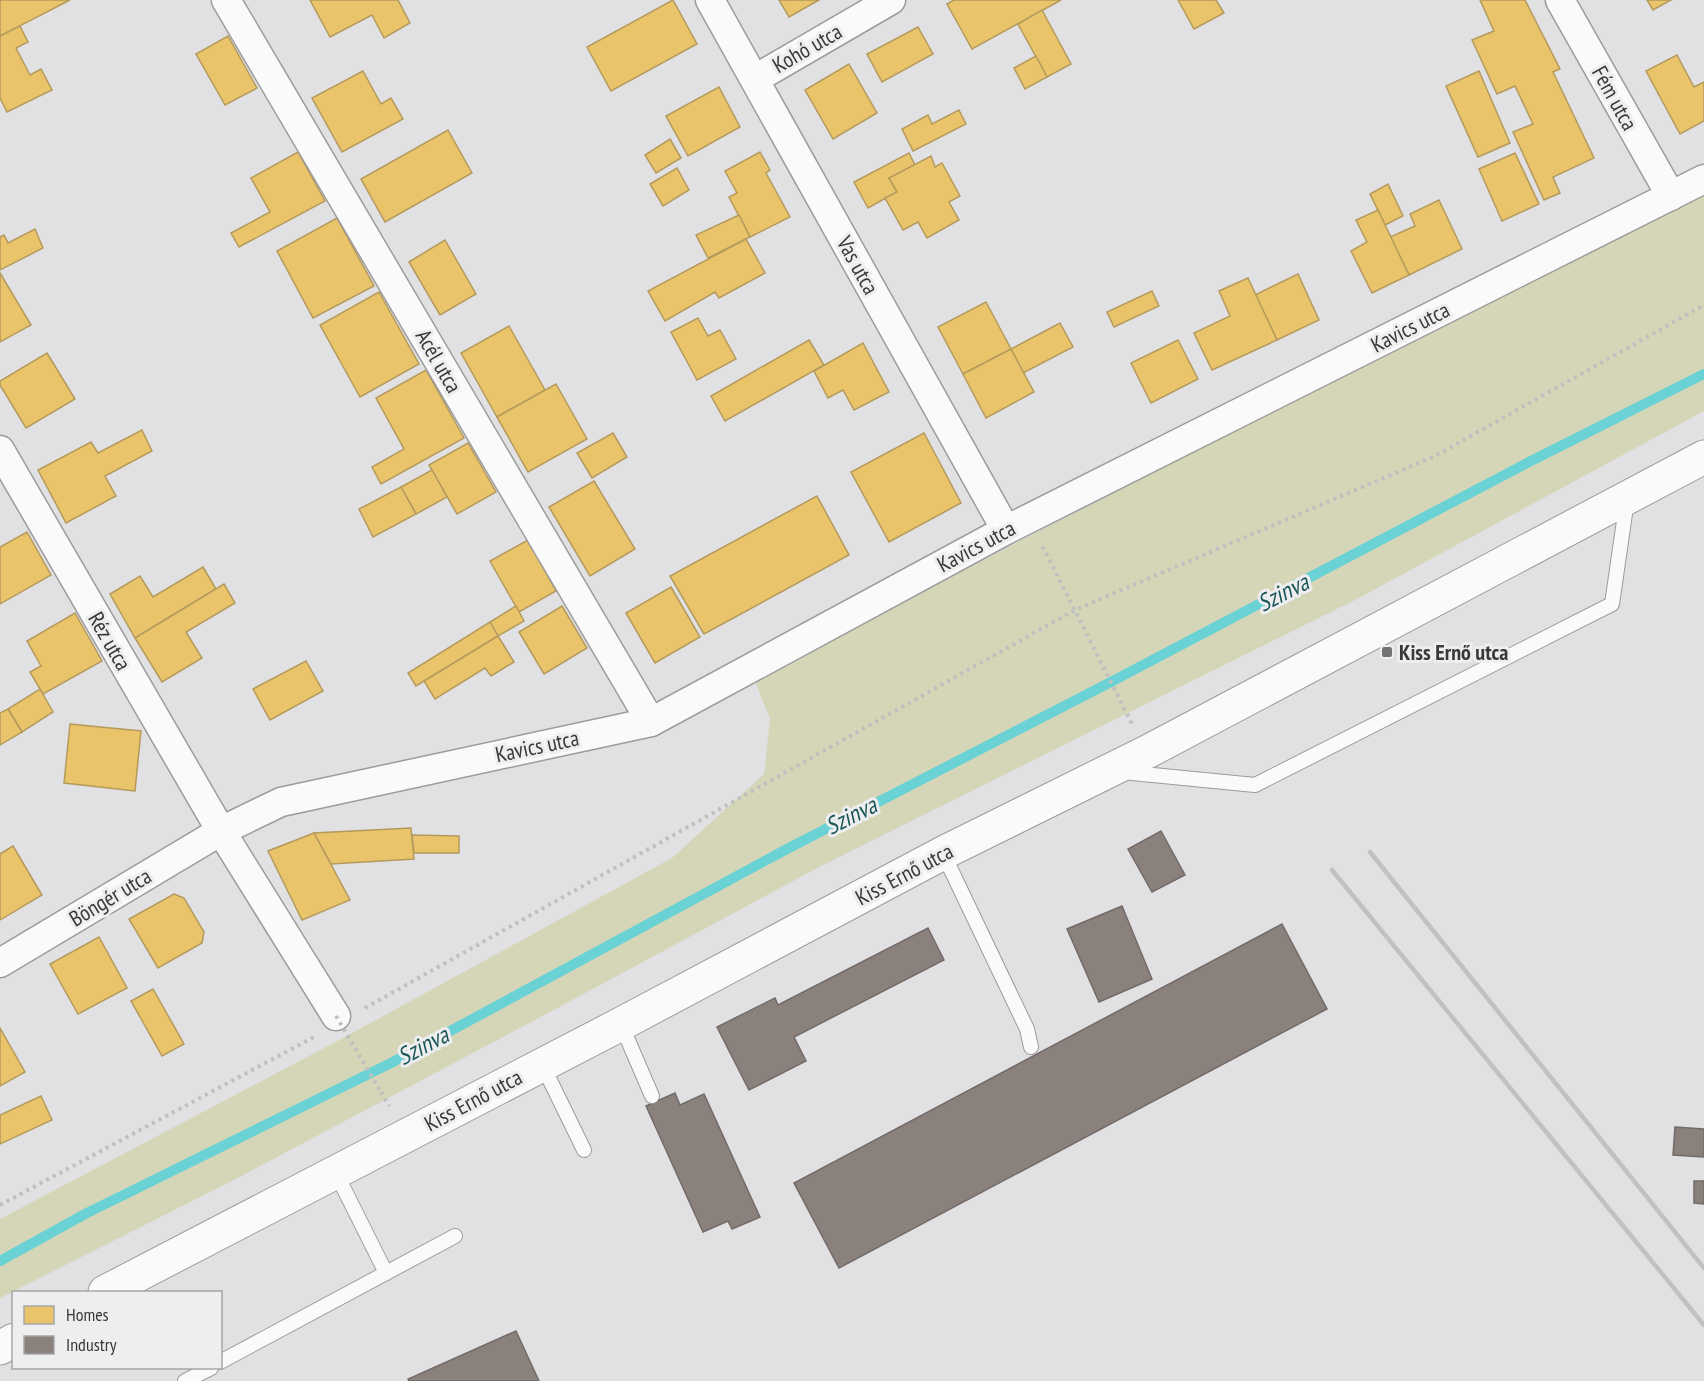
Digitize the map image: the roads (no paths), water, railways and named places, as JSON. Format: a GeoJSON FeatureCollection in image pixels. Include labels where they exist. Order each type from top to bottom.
{"type":"FeatureCollection","features":[{"type":"Feature","properties":{"kind":"street","name":"Acél utca"},"geometry":{"type":"LineString","coordinates":[[226,0],[651,722]]}},
{"type":"Feature","properties":{"kind":"street","name":"Vas utca"},"geometry":{"type":"LineString","coordinates":[[710,0],[1006,530]]}},
{"type":"Feature","properties":{"kind":"street","name":"Kohó utca"},"geometry":{"type":"LineString","coordinates":[[755,79],[891,0]]}},
{"type":"Feature","properties":{"kind":"street","name":"Fém utca"},"geometry":{"type":"LineString","coordinates":[[1560,0],[1671,196]]}},
{"type":"Feature","properties":{"kind":"street","name":"Kavics utca"},"geometry":{"type":"LineString","coordinates":[[221,831],[281,802],[651,722],[1006,530],[1704,179]]}},
{"type":"Feature","properties":{"kind":"street","name":"Réz utca"},"geometry":{"type":"LineString","coordinates":[[0,450],[334,1024]]}},
{"type":"Feature","properties":{"kind":"street","name":"Kiss Ernő utca"},"geometry":{"type":"LineString","coordinates":[[109,1291],[943,853],[1108,771],[1704,457]]}},
{"type":"Feature","properties":{"kind":"street","name":"Böngér utca"},"geometry":{"type":"LineString","coordinates":[[0,963],[221,831]]}},
{"type":"Feature","properties":{"kind":"lane"},"geometry":{"type":"LineString","coordinates":[[1108,771],[1255,785],[1612,604],[1628,497]]}},
{"type":"Feature","properties":{"kind":"lane"},"geometry":{"type":"LineString","coordinates":[[943,853],[1027,1029],[1031,1047]]}},
{"type":"Feature","properties":{"kind":"lane"},"geometry":{"type":"LineString","coordinates":[[621,1024],[652,1095]]}},
{"type":"Feature","properties":{"kind":"lane"},"geometry":{"type":"LineString","coordinates":[[542,1064],[584,1150]]}},
{"type":"Feature","properties":{"kind":"lane"},"geometry":{"type":"LineString","coordinates":[[335,1171],[386,1273]]}},
{"type":"Feature","properties":{"kind":"lane"},"geometry":{"type":"LineString","coordinates":[[222,1361],[455,1236]]}},
{"type":"Feature","properties":{"kind":"lane"},"geometry":{"type":"LineString","coordinates":[[185,1381],[209,1369]]}},
{"type":"Feature","properties":{"kind":"waterway","name":"Szinva"},"geometry":{"type":"LineString","coordinates":[[0,1261],[85,1214],[393,1062],[785,850],[1529,462],[1704,374]]}},
{"type":"Feature","properties":{"kind":"railway"},"geometry":{"type":"LineString","coordinates":[[1370,852],[1704,1268]]}},
{"type":"Feature","properties":{"kind":"railway"},"geometry":{"type":"LineString","coordinates":[[1332,870],[1704,1325]]}},
{"type":"Feature","properties":{"kind":"place","name":"Kiss Ernő utca"},"geometry":{"type":"Point","coordinates":[1387,652]}}]}
